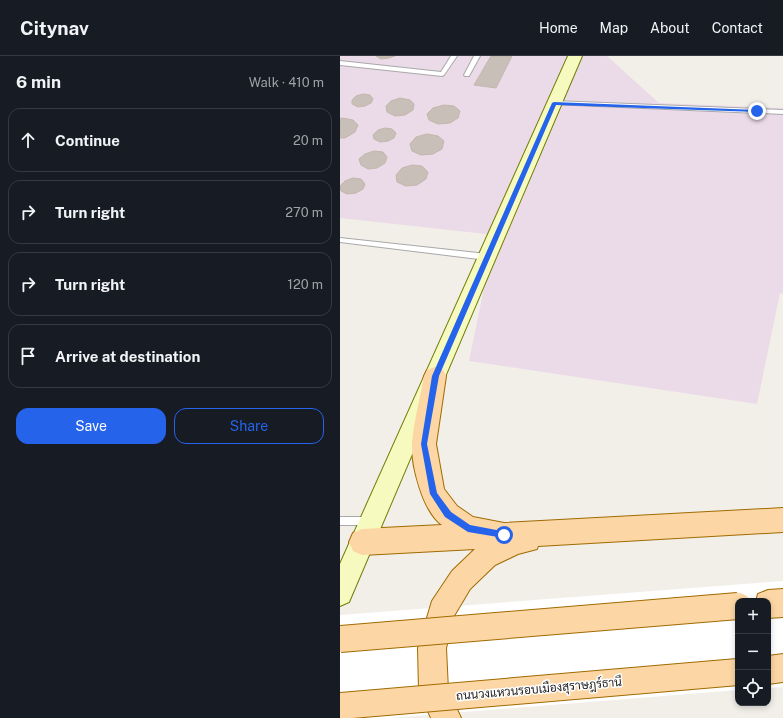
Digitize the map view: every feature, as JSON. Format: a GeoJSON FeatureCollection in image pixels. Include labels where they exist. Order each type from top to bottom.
{"type":"FeatureCollection","features":[{"type":"Feature","properties":{"kind":"main road"},"geometry":{"type":"LineString","coordinates":[[340,593],[575,56]]}},
{"type":"Feature","properties":{"kind":"main road"},"geometry":{"type":"LineString","coordinates":[[435,376],[424,444],[433,494],[448,515],[468,529],[504,535]]}},
{"type":"Feature","properties":{"kind":"main road"},"geometry":{"type":"LineString","coordinates":[[367,532],[504,535],[783,520]]}},
{"type":"Feature","properties":{"kind":"main road"},"geometry":{"type":"LineString","coordinates":[[446,718],[434,691],[432,648],[442,611],[460,580],[486,556],[516,542],[548,537],[656,528]]}},
{"type":"Feature","properties":{"kind":"main road"},"geometry":{"type":"LineString","coordinates":[[771,604],[783,603]]}},
{"type":"Feature","properties":{"kind":"main road"},"geometry":{"type":"LineString","coordinates":[[340,639],[735,606]]}},
{"type":"Feature","properties":{"kind":"main road"},"geometry":{"type":"LineString","coordinates":[[771,670],[783,668]]}},
{"type":"Feature","properties":{"kind":"main road","name":"ถนนวงแหวนรอบเมืองสุราษฎร์ธานี"},"geometry":{"type":"LineString","coordinates":[[340,706],[735,672]]}},
{"type":"Feature","properties":{"kind":"lane"},"geometry":{"type":"LineString","coordinates":[[340,63],[442,74],[454,56]]}},
{"type":"Feature","properties":{"kind":"lane"},"geometry":{"type":"LineString","coordinates":[[467,75],[477,56]]}},
{"type":"Feature","properties":{"kind":"lane"},"geometry":{"type":"LineString","coordinates":[[554,103],[783,112]]}},
{"type":"Feature","properties":{"kind":"lane"},"geometry":{"type":"LineString","coordinates":[[340,240],[487,257]]}},
{"type":"Feature","properties":{"kind":"lane"},"geometry":{"type":"LineString","coordinates":[[340,522],[367,532]]}},
{"type":"Feature","properties":{"kind":"shaded area"},"geometry":{"type":"Polygon","coordinates":[[[340,56],[607,56],[659,103],[783,108],[783,294],[780,293],[757,404],[469,361],[495,235],[340,218],[340,56]]]}},
{"type":"Feature","properties":{"kind":"pier"},"geometry":{"type":"Polygon","coordinates":[[[783,581],[783,687],[771,688],[771,598],[735,598],[735,690],[389,718],[340,718],[340,615],[783,581]]]}},
{"type":"Feature","properties":{"kind":"building"},"geometry":{"type":"Polygon","coordinates":[[[376,56],[395,56],[381,59],[376,56]]]}},
{"type":"Feature","properties":{"kind":"building"},"geometry":{"type":"Polygon","coordinates":[[[491,56],[512,56],[496,88],[474,85],[491,56]]]}},
{"type":"Feature","properties":{"kind":"building"},"geometry":{"type":"Polygon","coordinates":[[[363,94],[370,95],[373,99],[371,103],[358,107],[352,104],[352,100],[356,96],[363,94]]]}},
{"type":"Feature","properties":{"kind":"building"},"geometry":{"type":"Polygon","coordinates":[[[400,98],[410,100],[414,104],[413,110],[405,115],[395,116],[387,112],[386,106],[391,101],[400,98]]]}},
{"type":"Feature","properties":{"kind":"building"},"geometry":{"type":"Polygon","coordinates":[[[444,105],[454,106],[460,111],[458,118],[450,123],[438,124],[429,120],[427,114],[433,108],[444,105]]]}},
{"type":"Feature","properties":{"kind":"building"},"geometry":{"type":"Polygon","coordinates":[[[340,119],[353,120],[358,125],[355,132],[345,138],[340,138],[340,119]]]}},
{"type":"Feature","properties":{"kind":"building"},"geometry":{"type":"Polygon","coordinates":[[[385,128],[392,129],[396,133],[394,138],[388,141],[380,142],[374,139],[373,135],[378,130],[385,128]]]}},
{"type":"Feature","properties":{"kind":"building"},"geometry":{"type":"Polygon","coordinates":[[[427,134],[438,136],[444,141],[442,149],[433,154],[421,155],[412,151],[410,144],[416,137],[427,134]]]}},
{"type":"Feature","properties":{"kind":"building"},"geometry":{"type":"Polygon","coordinates":[[[374,151],[383,152],[387,157],[385,163],[377,168],[368,169],[361,165],[359,159],[365,154],[374,151]]]}},
{"type":"Feature","properties":{"kind":"building"},"geometry":{"type":"Polygon","coordinates":[[[412,165],[422,166],[428,172],[426,179],[417,185],[406,186],[397,182],[396,175],[402,168],[412,165]]]}},
{"type":"Feature","properties":{"kind":"building"},"geometry":{"type":"Polygon","coordinates":[[[353,178],[361,179],[365,184],[363,189],[356,193],[347,194],[341,191],[340,186],[345,181],[353,178]]]}},
{"type":"Feature","properties":{"kind":"route"},"geometry":{"type":"LineString","coordinates":[[504,535],[468,529],[448,515],[433,494],[424,444],[435,376],[554,103],[757,111]]}}]}
